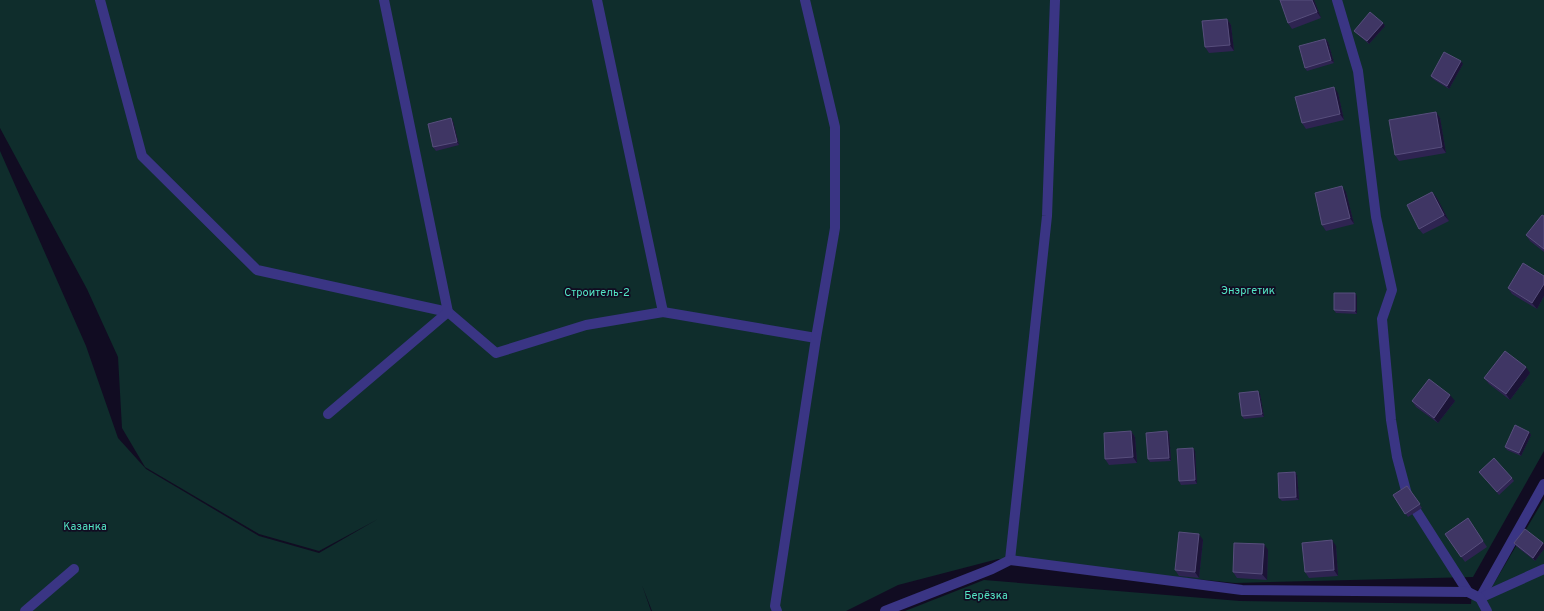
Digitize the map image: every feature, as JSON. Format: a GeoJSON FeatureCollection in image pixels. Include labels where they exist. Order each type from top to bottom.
{"type":"FeatureCollection","features":[{"type":"Feature","properties":{"kind":"lane"},"geometry":{"type":"LineString","coordinates":[[100,0],[142,156],[257,270],[448,312],[496,353],[586,325],[663,312],[816,338]]}},
{"type":"Feature","properties":{"kind":"lane"},"geometry":{"type":"LineString","coordinates":[[384,0],[448,312]]}},
{"type":"Feature","properties":{"kind":"lane"},"geometry":{"type":"LineString","coordinates":[[597,0],[663,312]]}},
{"type":"Feature","properties":{"kind":"lane"},"geometry":{"type":"LineString","coordinates":[[777,611],[775,606],[816,338],[835,228],[835,127],[804,0]]}},
{"type":"Feature","properties":{"kind":"lane"},"geometry":{"type":"LineString","coordinates":[[1010,560],[1047,216],[1055,0]]}},
{"type":"Feature","properties":{"kind":"lane"},"geometry":{"type":"LineString","coordinates":[[1337,0],[1358,71],[1376,217],[1392,290],[1382,319],[1391,420],[1397,457],[1408,498],[1468,592]]}},
{"type":"Feature","properties":{"kind":"lane"},"geometry":{"type":"LineString","coordinates":[[328,414],[448,312]]}},
{"type":"Feature","properties":{"kind":"lane"},"geometry":{"type":"LineString","coordinates":[[1480,598],[1544,484]]}},
{"type":"Feature","properties":{"kind":"lane"},"geometry":{"type":"LineString","coordinates":[[885,611],[992,570],[1010,560],[1242,590],[1468,592],[1480,598],[1487,611]]}},
{"type":"Feature","properties":{"kind":"lane"},"geometry":{"type":"LineString","coordinates":[[25,611],[74,569]]}},
{"type":"Feature","properties":{"kind":"lane"},"geometry":{"type":"LineString","coordinates":[[1480,598],[1544,569]]}},
{"type":"Feature","properties":{"kind":"green space"},"geometry":{"type":"Polygon","coordinates":[[[0,0],[1544,0],[1544,451],[1473,577],[1235,583],[998,559],[898,585],[846,611],[652,611],[642,585],[651,611],[0,611],[0,151],[86,346],[118,438],[146,469],[259,536],[319,553],[378,519],[319,551],[259,534],[145,467],[122,428],[118,357],[87,289],[0,128],[0,0]]]}},
{"type":"Feature","properties":{"kind":"green space","name":"Берёзка"},"geometry":{"type":"Polygon","coordinates":[[[1544,499],[1544,611],[905,611],[984,580],[1240,601],[1471,604],[1472,592],[1490,590],[1544,499]]]}},
{"type":"Feature","properties":{"kind":"building"},"geometry":{"type":"Polygon","coordinates":[[[1280,0],[1312,0],[1317,12],[1288,23],[1280,0]]]}},
{"type":"Feature","properties":{"kind":"building"},"geometry":{"type":"Polygon","coordinates":[[[1370,12],[1383,23],[1367,41],[1354,31],[1370,12]]]}},
{"type":"Feature","properties":{"kind":"building"},"geometry":{"type":"Polygon","coordinates":[[[1227,19],[1230,45],[1205,47],[1202,21],[1227,19]]]}},
{"type":"Feature","properties":{"kind":"building"},"geometry":{"type":"Polygon","coordinates":[[[1325,39],[1331,60],[1305,68],[1299,46],[1325,39]]]}},
{"type":"Feature","properties":{"kind":"building"},"geometry":{"type":"Polygon","coordinates":[[[1444,52],[1461,61],[1447,86],[1431,76],[1444,52]]]}},
{"type":"Feature","properties":{"kind":"building"},"geometry":{"type":"Polygon","coordinates":[[[1334,87],[1340,114],[1302,123],[1295,97],[1334,87]]]}},
{"type":"Feature","properties":{"kind":"building"},"geometry":{"type":"Polygon","coordinates":[[[1436,112],[1442,147],[1395,155],[1389,120],[1436,112]]]}},
{"type":"Feature","properties":{"kind":"building"},"geometry":{"type":"Polygon","coordinates":[[[451,118],[457,142],[433,147],[428,124],[451,118]]]}},
{"type":"Feature","properties":{"kind":"building"},"geometry":{"type":"Polygon","coordinates":[[[1342,186],[1350,218],[1322,225],[1315,193],[1342,186]]]}},
{"type":"Feature","properties":{"kind":"building"},"geometry":{"type":"Polygon","coordinates":[[[1432,192],[1444,215],[1419,229],[1407,205],[1432,192]]]}},
{"type":"Feature","properties":{"kind":"building"},"geometry":{"type":"Polygon","coordinates":[[[1542,215],[1544,216],[1544,249],[1526,235],[1542,215]]]}},
{"type":"Feature","properties":{"kind":"building"},"geometry":{"type":"Polygon","coordinates":[[[1523,263],[1544,276],[1544,284],[1532,303],[1508,288],[1523,263]]]}},
{"type":"Feature","properties":{"kind":"building"},"geometry":{"type":"Polygon","coordinates":[[[1334,293],[1355,293],[1355,311],[1334,310],[1334,293]]]}},
{"type":"Feature","properties":{"kind":"building"},"geometry":{"type":"Polygon","coordinates":[[[1505,351],[1526,367],[1506,394],[1484,378],[1505,351]]]}},
{"type":"Feature","properties":{"kind":"building"},"geometry":{"type":"Polygon","coordinates":[[[1429,379],[1450,395],[1434,418],[1412,401],[1429,379]]]}},
{"type":"Feature","properties":{"kind":"building"},"geometry":{"type":"Polygon","coordinates":[[[1258,391],[1262,414],[1242,416],[1239,393],[1258,391]]]}},
{"type":"Feature","properties":{"kind":"building"},"geometry":{"type":"Polygon","coordinates":[[[1515,425],[1529,432],[1519,453],[1505,447],[1515,425]]]}},
{"type":"Feature","properties":{"kind":"building"},"geometry":{"type":"Polygon","coordinates":[[[1131,431],[1133,457],[1105,459],[1104,433],[1131,431]]]}},
{"type":"Feature","properties":{"kind":"building"},"geometry":{"type":"Polygon","coordinates":[[[1167,431],[1169,458],[1148,459],[1146,433],[1167,431]]]}},
{"type":"Feature","properties":{"kind":"building"},"geometry":{"type":"Polygon","coordinates":[[[1193,448],[1195,480],[1179,481],[1177,449],[1193,448]]]}},
{"type":"Feature","properties":{"kind":"building"},"geometry":{"type":"Polygon","coordinates":[[[1494,458],[1512,478],[1497,492],[1479,472],[1494,458]]]}},
{"type":"Feature","properties":{"kind":"building"},"geometry":{"type":"Polygon","coordinates":[[[1295,472],[1296,497],[1279,498],[1278,473],[1295,472]]]}},
{"type":"Feature","properties":{"kind":"building"},"geometry":{"type":"Polygon","coordinates":[[[1407,486],[1420,504],[1405,514],[1393,495],[1407,486]]]}},
{"type":"Feature","properties":{"kind":"building"},"geometry":{"type":"Polygon","coordinates":[[[1468,518],[1483,541],[1461,557],[1445,534],[1468,518]]]}},
{"type":"Feature","properties":{"kind":"building"},"geometry":{"type":"Polygon","coordinates":[[[1525,529],[1543,543],[1533,558],[1514,543],[1525,529]]]}},
{"type":"Feature","properties":{"kind":"building"},"geometry":{"type":"Polygon","coordinates":[[[1179,532],[1199,534],[1195,572],[1175,570],[1179,532]]]}},
{"type":"Feature","properties":{"kind":"building"},"geometry":{"type":"Polygon","coordinates":[[[1332,540],[1334,570],[1305,572],[1302,543],[1332,540]]]}},
{"type":"Feature","properties":{"kind":"building"},"geometry":{"type":"Polygon","coordinates":[[[1234,543],[1264,544],[1262,574],[1233,572],[1234,543]]]}},
{"type":"Feature","properties":{"kind":"park label","name":"Энэргетик"},"geometry":{"type":"Point","coordinates":[1248,291]}},
{"type":"Feature","properties":{"kind":"park label","name":"Строитель-2"},"geometry":{"type":"Point","coordinates":[597,293]}},
{"type":"Feature","properties":{"kind":"park label","name":"Казанка"},"geometry":{"type":"Point","coordinates":[85,527]}}]}
